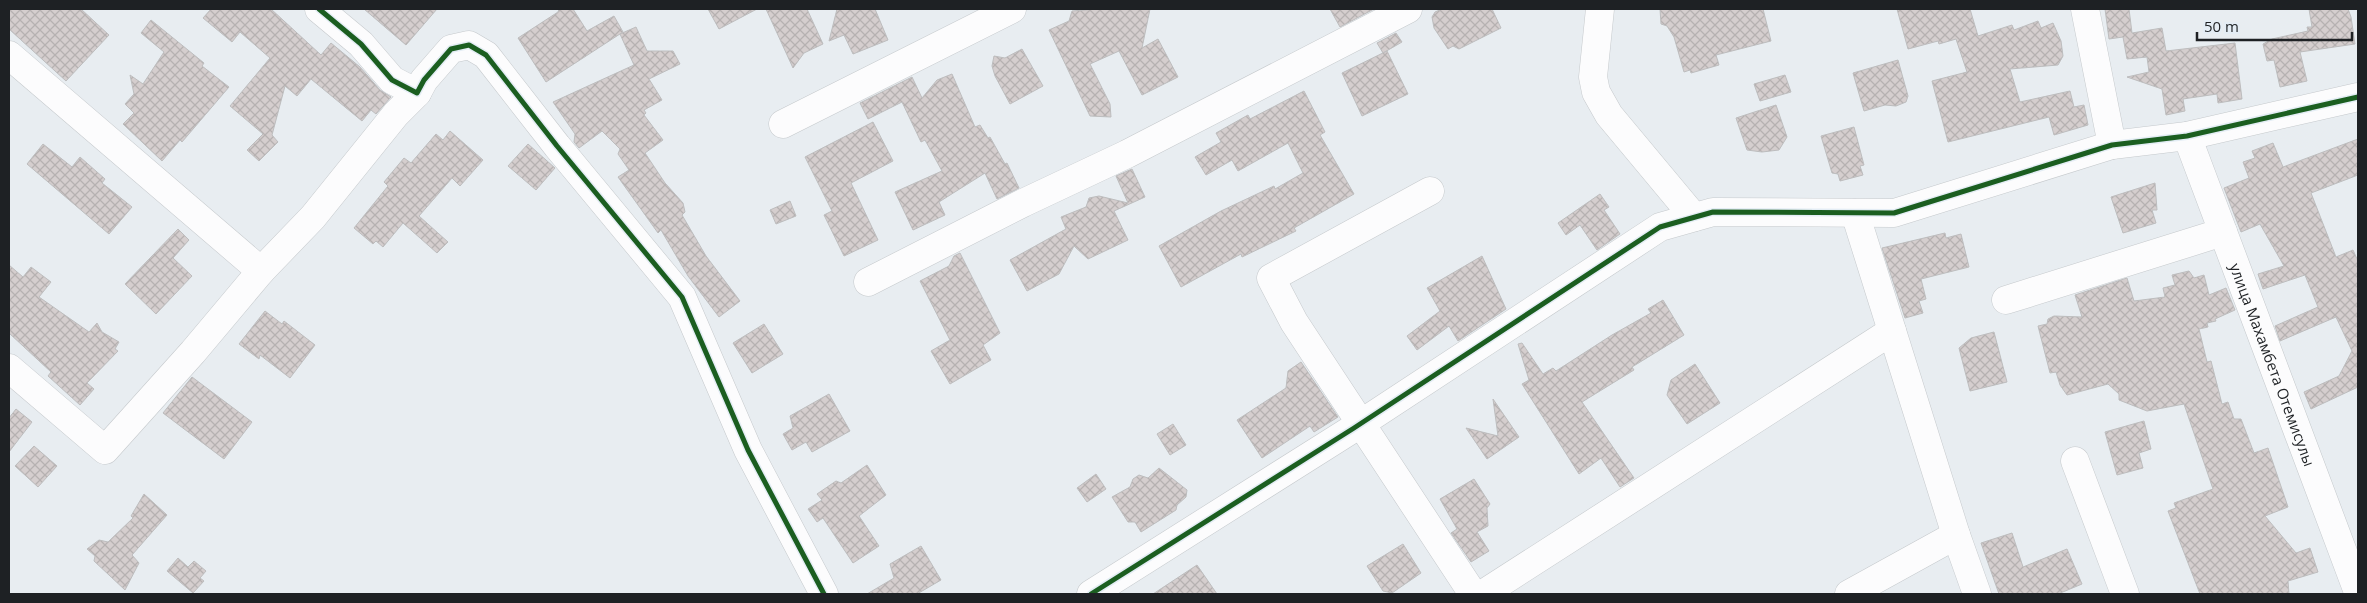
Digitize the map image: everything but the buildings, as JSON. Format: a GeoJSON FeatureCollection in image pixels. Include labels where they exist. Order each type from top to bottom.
{"type":"FeatureCollection","features":[{"type":"Feature","properties":{"kind":"street"},"geometry":{"type":"LineString","coordinates":[[319,9],[362,44],[392,80],[417,93]]}},
{"type":"Feature","properties":{"kind":"street"},"geometry":{"type":"LineString","coordinates":[[784,124],[1012,9]]}},
{"type":"Feature","properties":{"kind":"street"},"geometry":{"type":"LineString","coordinates":[[868,282],[1023,203],[1127,154],[1408,9]]}},
{"type":"Feature","properties":{"kind":"street"},"geometry":{"type":"LineString","coordinates":[[1600,9],[1593,77],[1596,92],[1609,115],[1694,217]]}},
{"type":"Feature","properties":{"kind":"street"},"geometry":{"type":"LineString","coordinates":[[2085,9],[2112,146]]}},
{"type":"Feature","properties":{"kind":"street"},"geometry":{"type":"LineString","coordinates":[[9,368],[105,450],[193,352],[261,271],[313,217],[396,114],[417,93],[424,80],[452,49],[468,45],[486,55],[557,146],[682,297],[748,450],[824,594]]}},
{"type":"Feature","properties":{"kind":"street"},"geometry":{"type":"LineString","coordinates":[[9,55],[261,271]]}},
{"type":"Feature","properties":{"kind":"street"},"geometry":{"type":"LineString","coordinates":[[1091,594],[1361,422],[1660,227],[1713,212],[1894,213],[2112,146],[2187,136],[2358,97]]}},
{"type":"Feature","properties":{"kind":"street","name":"улица Махамбета Отемисулы"},"geometry":{"type":"LineString","coordinates":[[2187,136],[2358,592]]}},
{"type":"Feature","properties":{"kind":"street"},"geometry":{"type":"LineString","coordinates":[[1430,191],[1270,278],[1294,322],[1473,594]]}},
{"type":"Feature","properties":{"kind":"street"},"geometry":{"type":"LineString","coordinates":[[1855,213],[1956,535],[1977,594]]}},
{"type":"Feature","properties":{"kind":"street"},"geometry":{"type":"LineString","coordinates":[[2006,300],[2223,232]]}},
{"type":"Feature","properties":{"kind":"street"},"geometry":{"type":"LineString","coordinates":[[1483,594],[1892,331]]}},
{"type":"Feature","properties":{"kind":"street"},"geometry":{"type":"LineString","coordinates":[[2075,461],[2125,594]]}},
{"type":"Feature","properties":{"kind":"street"},"geometry":{"type":"LineString","coordinates":[[1849,594],[1956,535]]}},
{"type":"Feature","properties":{"kind":"cycle path"},"geometry":{"type":"LineString","coordinates":[[319,9],[361,44],[392,80],[417,93],[424,80],[451,49],[469,45],[486,55],[557,146],[682,297],[748,450],[824,594]]}},
{"type":"Feature","properties":{"kind":"cycle path"},"geometry":{"type":"LineString","coordinates":[[1091,594],[1354,428],[1660,227],[1713,212],[1894,213],[2112,145],[2187,136],[2358,97]]}}]}
